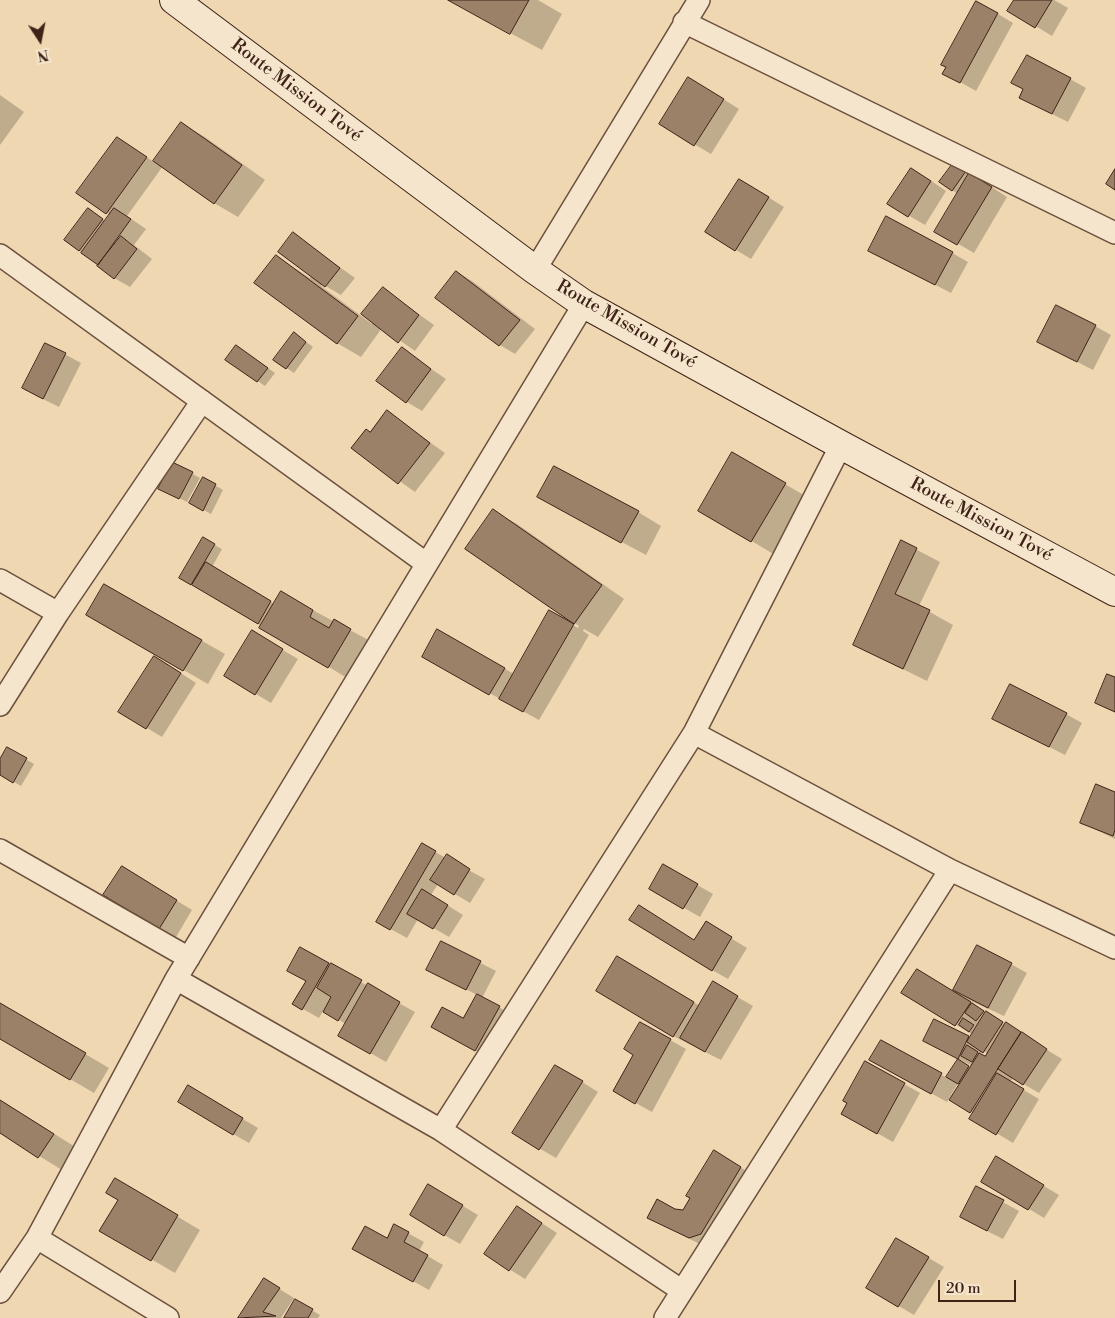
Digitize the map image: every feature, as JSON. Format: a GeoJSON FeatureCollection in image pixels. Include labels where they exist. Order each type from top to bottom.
{"type":"FeatureCollection","features":[{"type":"Feature","properties":{"kind":"street","name":"Route Mission Tové"},"geometry":{"type":"LineString","coordinates":[[174,0],[535,270],[584,304],[1115,592]]}},
{"type":"Feature","properties":{"kind":"street"},"geometry":{"type":"LineString","coordinates":[[535,270],[699,0]]}},
{"type":"Feature","properties":{"kind":"street"},"geometry":{"type":"LineString","coordinates":[[684,22],[1115,233]]}},
{"type":"Feature","properties":{"kind":"street"},"geometry":{"type":"LineString","coordinates":[[0,254],[427,564]]}},
{"type":"Feature","properties":{"kind":"street"},"geometry":{"type":"LineString","coordinates":[[0,1292],[37,1238],[176,979],[584,304]]}},
{"type":"Feature","properties":{"kind":"street"},"geometry":{"type":"LineString","coordinates":[[0,705],[58,613],[202,401]]}},
{"type":"Feature","properties":{"kind":"street"},"geometry":{"type":"LineString","coordinates":[[441,1130],[694,733],[841,445]]}},
{"type":"Feature","properties":{"kind":"street"},"geometry":{"type":"LineString","coordinates":[[0,580],[58,613]]}},
{"type":"Feature","properties":{"kind":"street"},"geometry":{"type":"LineString","coordinates":[[694,733],[950,870],[1115,948]]}},
{"type":"Feature","properties":{"kind":"street"},"geometry":{"type":"LineString","coordinates":[[0,850],[189,958]]}},
{"type":"Feature","properties":{"kind":"street"},"geometry":{"type":"LineString","coordinates":[[665,1318],[681,1290],[950,870]]}},
{"type":"Feature","properties":{"kind":"street"},"geometry":{"type":"LineString","coordinates":[[176,979],[441,1130],[681,1290]]}},
{"type":"Feature","properties":{"kind":"street"},"geometry":{"type":"LineString","coordinates":[[37,1238],[168,1318]]}},
{"type":"Feature","properties":{"kind":"building"},"geometry":{"type":"Polygon","coordinates":[[[448,0],[529,0],[510,34],[448,0]]]}},
{"type":"Feature","properties":{"kind":"building"},"geometry":{"type":"Polygon","coordinates":[[[1014,0],[1052,0],[1035,28],[1007,11],[1014,0]]]}},
{"type":"Feature","properties":{"kind":"building"},"geometry":{"type":"Polygon","coordinates":[[[976,1],[998,13],[960,83],[942,74],[946,67],[941,65],[976,1]]]}},
{"type":"Feature","properties":{"kind":"building"},"geometry":{"type":"Polygon","coordinates":[[[1027,55],[1071,78],[1052,114],[1019,98],[1023,89],[1011,83],[1027,55]]]}},
{"type":"Feature","properties":{"kind":"building"},"geometry":{"type":"Polygon","coordinates":[[[688,77],[724,99],[694,146],[659,124],[688,77]]]}},
{"type":"Feature","properties":{"kind":"building"},"geometry":{"type":"Polygon","coordinates":[[[181,122],[242,165],[214,204],[153,161],[181,122]]]}},
{"type":"Feature","properties":{"kind":"building"},"geometry":{"type":"Polygon","coordinates":[[[117,137],[147,157],[106,214],[76,193],[117,137]]]}},
{"type":"Feature","properties":{"kind":"building"},"geometry":{"type":"Polygon","coordinates":[[[954,162],[966,171],[952,191],[939,182],[954,162]]]}},
{"type":"Feature","properties":{"kind":"building"},"geometry":{"type":"Polygon","coordinates":[[[911,168],[931,181],[908,217],[887,204],[911,168]]]}},
{"type":"Feature","properties":{"kind":"building"},"geometry":{"type":"Polygon","coordinates":[[[1115,169],[1115,190],[1106,184],[1115,169]]]}},
{"type":"Feature","properties":{"kind":"building"},"geometry":{"type":"Polygon","coordinates":[[[969,173],[992,187],[957,245],[934,232],[969,173]]]}},
{"type":"Feature","properties":{"kind":"building"},"geometry":{"type":"Polygon","coordinates":[[[739,179],[769,197],[735,251],[705,232],[739,179]]]}},
{"type":"Feature","properties":{"kind":"building"},"geometry":{"type":"Polygon","coordinates":[[[88,208],[103,219],[79,251],[64,240],[88,208]]]}},
{"type":"Feature","properties":{"kind":"building"},"geometry":{"type":"Polygon","coordinates":[[[114,208],[131,219],[98,265],[81,253],[114,208]]]}},
{"type":"Feature","properties":{"kind":"building"},"geometry":{"type":"Polygon","coordinates":[[[886,216],[953,252],[935,285],[868,251],[886,216]]]}},
{"type":"Feature","properties":{"kind":"building"},"geometry":{"type":"Polygon","coordinates":[[[293,232],[340,268],[325,287],[278,252],[293,232]]]}},
{"type":"Feature","properties":{"kind":"building"},"geometry":{"type":"Polygon","coordinates":[[[121,236],[137,249],[114,279],[97,266],[121,236]]]}},
{"type":"Feature","properties":{"kind":"building"},"geometry":{"type":"Polygon","coordinates":[[[276,255],[358,316],[337,344],[254,283],[276,255]]]}},
{"type":"Feature","properties":{"kind":"building"},"geometry":{"type":"Polygon","coordinates":[[[456,271],[520,320],[499,346],[435,298],[456,271]]]}},
{"type":"Feature","properties":{"kind":"building"},"geometry":{"type":"Polygon","coordinates":[[[383,287],[419,315],[398,343],[361,314],[383,287]]]}},
{"type":"Feature","properties":{"kind":"building"},"geometry":{"type":"Polygon","coordinates":[[[1056,305],[1096,325],[1077,362],[1037,342],[1056,305]]]}},
{"type":"Feature","properties":{"kind":"building"},"geometry":{"type":"Polygon","coordinates":[[[294,332],[306,342],[286,369],[273,360],[294,332]]]}},
{"type":"Feature","properties":{"kind":"building"},"geometry":{"type":"Polygon","coordinates":[[[45,343],[66,353],[43,399],[22,388],[45,343]]]}},
{"type":"Feature","properties":{"kind":"building"},"geometry":{"type":"Polygon","coordinates":[[[236,345],[268,368],[257,382],[225,360],[236,345]]]}},
{"type":"Feature","properties":{"kind":"building"},"geometry":{"type":"Polygon","coordinates":[[[402,347],[431,369],[406,403],[376,381],[402,347]]]}},
{"type":"Feature","properties":{"kind":"building"},"geometry":{"type":"Polygon","coordinates":[[[387,410],[430,443],[398,484],[351,448],[366,429],[370,432],[387,410]]]}},
{"type":"Feature","properties":{"kind":"building"},"geometry":{"type":"Polygon","coordinates":[[[732,452],[786,483],[751,542],[698,511],[732,452]]]}},
{"type":"Feature","properties":{"kind":"building"},"geometry":{"type":"Polygon","coordinates":[[[172,462],[193,472],[179,499],[158,489],[172,462]]]}},
{"type":"Feature","properties":{"kind":"building"},"geometry":{"type":"Polygon","coordinates":[[[554,466],[639,511],[621,543],[537,497],[554,466]]]}},
{"type":"Feature","properties":{"kind":"building"},"geometry":{"type":"Polygon","coordinates":[[[203,477],[216,484],[203,511],[189,503],[203,477]]]}},
{"type":"Feature","properties":{"kind":"building"},"geometry":{"type":"Polygon","coordinates":[[[493,509],[602,585],[574,624],[465,549],[493,509]]]}},
{"type":"Feature","properties":{"kind":"building"},"geometry":{"type":"Polygon","coordinates":[[[203,537],[215,544],[191,585],[179,578],[203,537]]]}},
{"type":"Feature","properties":{"kind":"building"},"geometry":{"type":"Polygon","coordinates":[[[901,540],[917,548],[895,594],[930,610],[903,669],[853,645],[901,540]]]}},
{"type":"Feature","properties":{"kind":"building"},"geometry":{"type":"Polygon","coordinates":[[[206,562],[271,601],[258,624],[192,585],[206,562]]]}},
{"type":"Feature","properties":{"kind":"building"},"geometry":{"type":"Polygon","coordinates":[[[104,584],[202,640],[183,671],[86,615],[104,584]]]}},
{"type":"Feature","properties":{"kind":"building"},"geometry":{"type":"Polygon","coordinates":[[[281,591],[313,610],[310,617],[329,628],[334,619],[351,629],[328,668],[259,628],[281,591]]]}},
{"type":"Feature","properties":{"kind":"building"},"geometry":{"type":"Polygon","coordinates":[[[549,610],[574,624],[523,712],[499,699],[549,610]]]}},
{"type":"Feature","properties":{"kind":"building"},"geometry":{"type":"Polygon","coordinates":[[[437,629],[505,668],[489,695],[422,657],[437,629]]]}},
{"type":"Feature","properties":{"kind":"building"},"geometry":{"type":"Polygon","coordinates":[[[252,630],[283,649],[255,695],[224,676],[252,630]]]}},
{"type":"Feature","properties":{"kind":"building"},"geometry":{"type":"Polygon","coordinates":[[[154,656],[181,673],[146,729],[118,712],[154,656]]]}},
{"type":"Feature","properties":{"kind":"building"},"geometry":{"type":"Polygon","coordinates":[[[1107,674],[1115,677],[1115,712],[1095,703],[1107,674]]]}},
{"type":"Feature","properties":{"kind":"building"},"geometry":{"type":"Polygon","coordinates":[[[1010,684],[1067,713],[1049,747],[992,719],[1010,684]]]}},
{"type":"Feature","properties":{"kind":"building"},"geometry":{"type":"Polygon","coordinates":[[[7,747],[27,758],[13,783],[0,775],[0,759],[7,747]]]}},
{"type":"Feature","properties":{"kind":"building"},"geometry":{"type":"Polygon","coordinates":[[[1096,784],[1115,792],[1115,830],[1113,836],[1080,823],[1096,784]]]}},
{"type":"Feature","properties":{"kind":"building"},"geometry":{"type":"Polygon","coordinates":[[[422,843],[436,851],[390,930],[376,922],[422,843]]]}},
{"type":"Feature","properties":{"kind":"building"},"geometry":{"type":"Polygon","coordinates":[[[447,854],[470,869],[454,895],[430,880],[447,854]]]}},
{"type":"Feature","properties":{"kind":"building"},"geometry":{"type":"Polygon","coordinates":[[[663,864],[698,884],[683,909],[649,889],[663,864]]]}},
{"type":"Feature","properties":{"kind":"building"},"geometry":{"type":"Polygon","coordinates":[[[122,866],[177,900],[159,929],[103,895],[122,866]]]}},
{"type":"Feature","properties":{"kind":"building"},"geometry":{"type":"Polygon","coordinates":[[[422,889],[448,905],[433,929],[407,914],[422,889]]]}},
{"type":"Feature","properties":{"kind":"building"},"geometry":{"type":"Polygon","coordinates":[[[639,905],[694,940],[706,921],[732,937],[712,971],[629,920],[639,905]]]}},
{"type":"Feature","properties":{"kind":"building"},"geometry":{"type":"Polygon","coordinates":[[[441,941],[481,961],[466,990],[426,970],[441,941]]]}},
{"type":"Feature","properties":{"kind":"building"},"geometry":{"type":"Polygon","coordinates":[[[977,945],[1012,963],[988,1008],[953,990],[977,945]]]}},
{"type":"Feature","properties":{"kind":"building"},"geometry":{"type":"Polygon","coordinates":[[[300,947],[329,963],[302,1010],[292,1004],[306,981],[287,971],[300,947]]]}},
{"type":"Feature","properties":{"kind":"building"},"geometry":{"type":"Polygon","coordinates":[[[617,956],[694,1002],[673,1037],[596,991],[617,956]]]}},
{"type":"Feature","properties":{"kind":"building"},"geometry":{"type":"Polygon","coordinates":[[[331,963],[362,980],[338,1021],[323,1012],[331,997],[317,988],[331,963]]]}},
{"type":"Feature","properties":{"kind":"building"},"geometry":{"type":"Polygon","coordinates":[[[917,969],[971,1002],[955,1026],[901,993],[917,969]]]}},
{"type":"Feature","properties":{"kind":"building"},"geometry":{"type":"Polygon","coordinates":[[[713,981],[738,996],[705,1052],[680,1038],[713,981]]]}},
{"type":"Feature","properties":{"kind":"building"},"geometry":{"type":"Polygon","coordinates":[[[368,983],[400,1002],[370,1054],[338,1036],[368,983]]]}},
{"type":"Feature","properties":{"kind":"building"},"geometry":{"type":"Polygon","coordinates":[[[477,994],[500,1006],[475,1051],[431,1027],[442,1007],[463,1018],[477,994]]]}},
{"type":"Feature","properties":{"kind":"building"},"geometry":{"type":"Polygon","coordinates":[[[0,1003],[86,1053],[70,1080],[0,1039],[0,1003]]]}},
{"type":"Feature","properties":{"kind":"building"},"geometry":{"type":"Polygon","coordinates":[[[972,1003],[984,1011],[976,1021],[965,1013],[972,1003]]]}},
{"type":"Feature","properties":{"kind":"building"},"geometry":{"type":"Polygon","coordinates":[[[986,1011],[1003,1022],[983,1053],[967,1042],[986,1011]]]}},
{"type":"Feature","properties":{"kind":"building"},"geometry":{"type":"Polygon","coordinates":[[[963,1018],[974,1025],[969,1032],[959,1025],[963,1018]]]}},
{"type":"Feature","properties":{"kind":"building"},"geometry":{"type":"Polygon","coordinates":[[[934,1019],[969,1036],[958,1059],[923,1041],[934,1019]]]}},
{"type":"Feature","properties":{"kind":"building"},"geometry":{"type":"Polygon","coordinates":[[[640,1022],[671,1039],[635,1104],[613,1091],[633,1055],[624,1049],[640,1022]]]}},
{"type":"Feature","properties":{"kind":"building"},"geometry":{"type":"Polygon","coordinates":[[[1006,1022],[1021,1032],[970,1113],[949,1100],[979,1053],[985,1056],[1006,1022]]]}},
{"type":"Feature","properties":{"kind":"building"},"geometry":{"type":"Polygon","coordinates":[[[1022,1032],[1047,1049],[1023,1085],[998,1069],[1022,1032]]]}},
{"type":"Feature","properties":{"kind":"building"},"geometry":{"type":"Polygon","coordinates":[[[881,1040],[942,1073],[931,1094],[869,1060],[881,1040]]]}},
{"type":"Feature","properties":{"kind":"building"},"geometry":{"type":"Polygon","coordinates":[[[967,1045],[978,1052],[972,1062],[961,1056],[967,1045]]]}},
{"type":"Feature","properties":{"kind":"building"},"geometry":{"type":"Polygon","coordinates":[[[958,1059],[969,1066],[958,1084],[946,1077],[958,1059]]]}},
{"type":"Feature","properties":{"kind":"building"},"geometry":{"type":"Polygon","coordinates":[[[865,1061],[905,1083],[877,1134],[841,1114],[847,1103],[843,1101],[865,1061]]]}},
{"type":"Feature","properties":{"kind":"building"},"geometry":{"type":"Polygon","coordinates":[[[555,1065],[583,1081],[539,1150],[512,1133],[555,1065]]]}},
{"type":"Feature","properties":{"kind":"building"},"geometry":{"type":"Polygon","coordinates":[[[997,1073],[1024,1089],[996,1135],[969,1119],[997,1073]]]}},
{"type":"Feature","properties":{"kind":"building"},"geometry":{"type":"Polygon","coordinates":[[[188,1085],[243,1118],[233,1135],[178,1102],[188,1085]]]}},
{"type":"Feature","properties":{"kind":"building"},"geometry":{"type":"Polygon","coordinates":[[[0,1100],[54,1134],[38,1158],[0,1133],[0,1100]]]}},
{"type":"Feature","properties":{"kind":"building"},"geometry":{"type":"Polygon","coordinates":[[[714,1150],[741,1167],[701,1234],[689,1238],[647,1218],[657,1199],[675,1209],[683,1210],[690,1198],[686,1196],[714,1150]]]}},
{"type":"Feature","properties":{"kind":"building"},"geometry":{"type":"Polygon","coordinates":[[[996,1156],[1044,1185],[1028,1210],[981,1182],[996,1156]]]}},
{"type":"Feature","properties":{"kind":"building"},"geometry":{"type":"Polygon","coordinates":[[[115,1178],[178,1215],[151,1261],[99,1231],[118,1200],[106,1193],[115,1178]]]}},
{"type":"Feature","properties":{"kind":"building"},"geometry":{"type":"Polygon","coordinates":[[[428,1184],[463,1205],[444,1236],[410,1215],[428,1184]]]}},
{"type":"Feature","properties":{"kind":"building"},"geometry":{"type":"Polygon","coordinates":[[[976,1186],[1004,1200],[987,1231],[960,1217],[976,1186]]]}},
{"type":"Feature","properties":{"kind":"building"},"geometry":{"type":"Polygon","coordinates":[[[517,1206],[542,1223],[509,1271],[484,1254],[517,1206]]]}},
{"type":"Feature","properties":{"kind":"building"},"geometry":{"type":"Polygon","coordinates":[[[394,1224],[409,1232],[404,1242],[428,1255],[413,1282],[352,1249],[365,1226],[387,1238],[394,1224]]]}},
{"type":"Feature","properties":{"kind":"building"},"geometry":{"type":"Polygon","coordinates":[[[896,1238],[929,1257],[898,1307],[866,1288],[896,1238]]]}},
{"type":"Feature","properties":{"kind":"building"},"geometry":{"type":"Polygon","coordinates":[[[264,1278],[280,1288],[263,1312],[276,1316],[238,1318],[264,1278]]]}},
{"type":"Feature","properties":{"kind":"building"},"geometry":{"type":"Polygon","coordinates":[[[295,1299],[313,1309],[308,1318],[284,1318],[295,1299]]]}}]}
